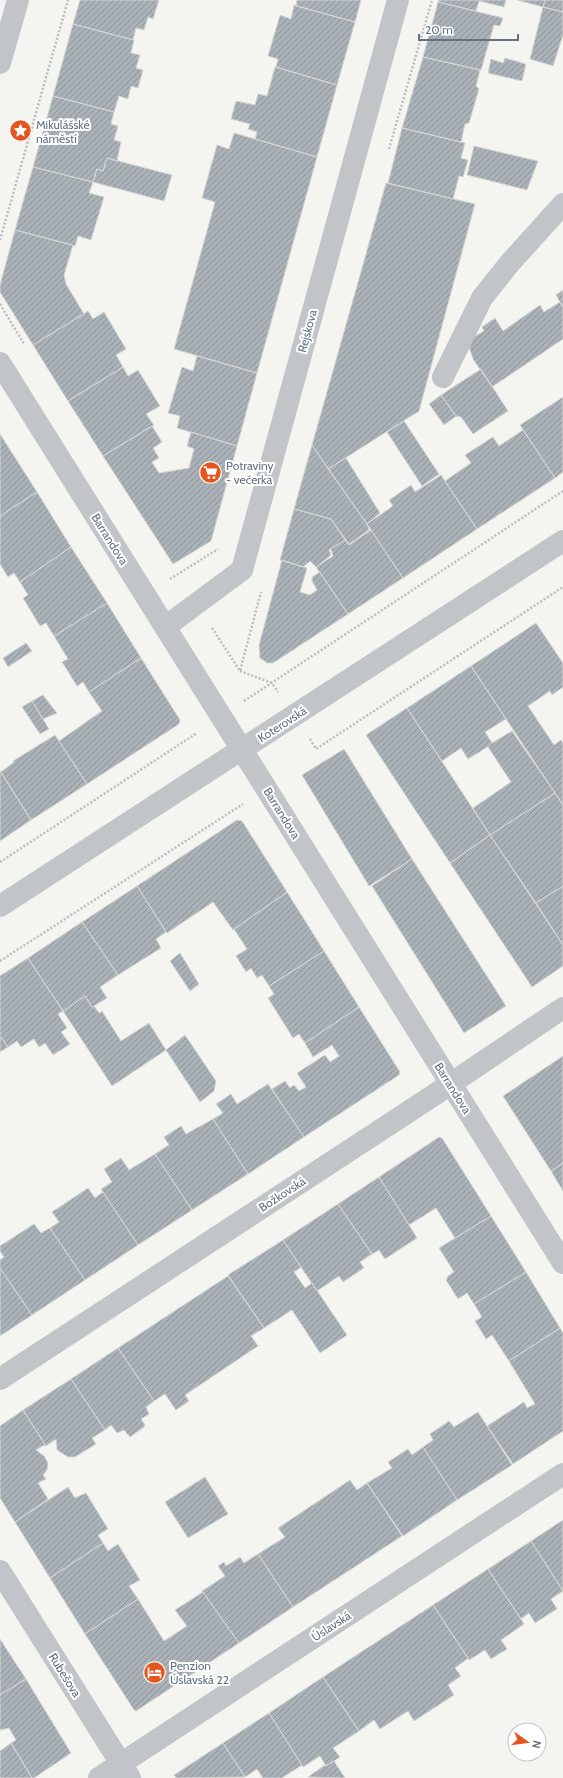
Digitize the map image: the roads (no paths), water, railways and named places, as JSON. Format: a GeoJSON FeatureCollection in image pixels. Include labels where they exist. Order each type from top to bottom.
{"type":"FeatureCollection","features":[{"type":"Feature","properties":{"kind":"street"},"geometry":{"type":"LineString","coordinates":[[0,63],[18,0]]}},
{"type":"Feature","properties":{"kind":"street","name":"Rejskova"},"geometry":{"type":"LineString","coordinates":[[165,627],[242,570],[398,0]]}},
{"type":"Feature","properties":{"kind":"street"},"geometry":{"type":"LineString","coordinates":[[443,378],[482,298],[509,264],[563,204]]}},
{"type":"Feature","properties":{"kind":"street","name":"Barrandova"},"geometry":{"type":"LineString","coordinates":[[0,364],[563,1263]]}},
{"type":"Feature","properties":{"kind":"street","name":"Koterovská"},"geometry":{"type":"LineString","coordinates":[[0,906],[563,542]]}},
{"type":"Feature","properties":{"kind":"street","name":"Božkovská"},"geometry":{"type":"LineString","coordinates":[[0,1379],[563,1008]]}},
{"type":"Feature","properties":{"kind":"street","name":"Úslavská"},"geometry":{"type":"LineString","coordinates":[[98,1778],[126,1771],[563,1474]]}},
{"type":"Feature","properties":{"kind":"street","name":"Rubešova"},"geometry":{"type":"LineString","coordinates":[[0,1572],[126,1771]]}},
{"type":"Feature","properties":{"kind":"place","name":"Mikulášské náměstí"},"geometry":{"type":"Point","coordinates":[21,131]}},
{"type":"Feature","properties":{"kind":"place","name":"Potraviny - večerka"},"geometry":{"type":"Point","coordinates":[211,472]}},
{"type":"Feature","properties":{"kind":"place","name":"Penzion Úslavská 22"},"geometry":{"type":"Point","coordinates":[155,1672]}}]}
